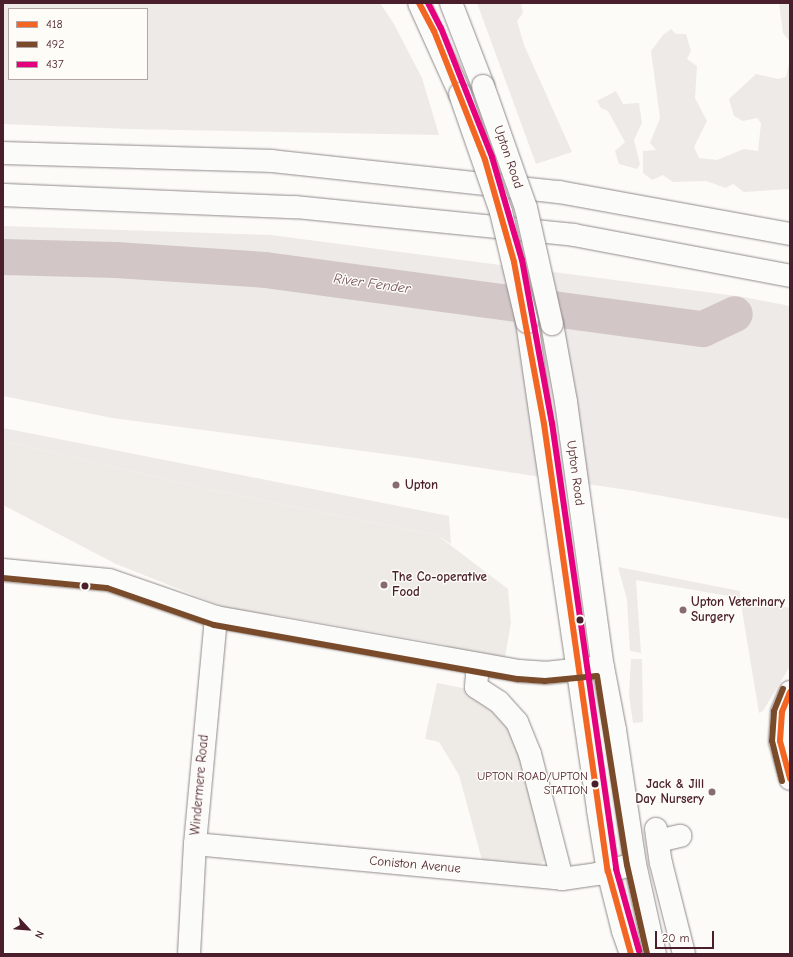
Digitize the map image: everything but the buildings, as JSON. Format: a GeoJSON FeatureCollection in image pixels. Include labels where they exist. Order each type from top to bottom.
{"type":"FeatureCollection","features":[{"type":"Feature","properties":{"kind":"main road","name":"Upton Road"},"geometry":{"type":"LineString","coordinates":[[419,3],[460,94],[501,212],[527,322],[608,871],[623,931],[631,954]]}},
{"type":"Feature","properties":{"kind":"main road","name":"Upton Road"},"geometry":{"type":"LineString","coordinates":[[451,3],[484,86],[526,208],[552,324],[566,402],[603,667],[615,730],[635,864],[655,954]]}},
{"type":"Feature","properties":{"kind":"main road"},"geometry":{"type":"LineString","coordinates":[[3,153],[272,161],[559,192],[790,234]]}},
{"type":"Feature","properties":{"kind":"main road"},"geometry":{"type":"LineString","coordinates":[[3,195],[295,207],[574,235],[790,276]]}},
{"type":"Feature","properties":{"kind":"main road"},"geometry":{"type":"LineString","coordinates":[[3,570],[109,580],[216,617],[478,664],[545,673],[578,671],[603,667]]}},
{"type":"Feature","properties":{"kind":"main road","name":"Windermere Road"},"geometry":{"type":"LineString","coordinates":[[189,954],[195,844],[216,617]]}},
{"type":"Feature","properties":{"kind":"main road"},"geometry":{"type":"LineString","coordinates":[[478,664],[476,687],[499,702],[517,722],[530,754],[562,878]]}},
{"type":"Feature","properties":{"kind":"main road"},"geometry":{"type":"LineString","coordinates":[[790,692],[782,712],[780,741],[790,779]]}},
{"type":"Feature","properties":{"kind":"main road"},"geometry":{"type":"LineString","coordinates":[[680,836],[657,835],[684,954]]}},
{"type":"Feature","properties":{"kind":"main road","name":"Coniston Avenue"},"geometry":{"type":"LineString","coordinates":[[195,844],[562,878],[608,871],[635,864]]}},
{"type":"Feature","properties":{"kind":"shaded area"},"geometry":{"type":"Polygon","coordinates":[[[3,3],[380,3],[394,24],[422,78],[439,135],[129,129],[3,124],[3,3]]]}},
{"type":"Feature","properties":{"kind":"shaded area"},"geometry":{"type":"Polygon","coordinates":[[[477,3],[521,3],[523,13],[517,21],[524,45],[572,152],[536,164],[477,3]]]}},
{"type":"Feature","properties":{"kind":"shaded area"},"geometry":{"type":"Polygon","coordinates":[[[779,3],[790,3],[790,42],[783,33],[779,3]]]}},
{"type":"Feature","properties":{"kind":"shaded area"},"geometry":{"type":"Polygon","coordinates":[[[671,29],[676,34],[686,34],[691,51],[687,59],[697,66],[695,98],[707,121],[694,147],[699,158],[717,160],[744,149],[758,151],[761,123],[757,118],[743,121],[734,116],[729,99],[756,74],[778,79],[786,77],[790,59],[790,189],[744,192],[733,184],[726,188],[706,181],[673,182],[663,175],[652,180],[643,173],[643,151],[656,150],[650,143],[660,118],[651,51],[663,35],[671,29]]]}},
{"type":"Feature","properties":{"kind":"shaded area"},"geometry":{"type":"Polygon","coordinates":[[[616,91],[623,104],[639,103],[642,123],[634,140],[640,164],[637,169],[619,164],[615,151],[625,142],[608,111],[601,108],[597,101],[616,91]]]}},
{"type":"Feature","properties":{"kind":"shaded area"},"geometry":{"type":"Polygon","coordinates":[[[3,226],[271,235],[744,297],[790,306],[790,519],[634,491],[416,458],[112,418],[3,396],[3,226]]]}},
{"type":"Feature","properties":{"kind":"shaded area"},"geometry":{"type":"Polygon","coordinates":[[[3,428],[449,516],[451,544],[437,535],[212,490],[3,441],[3,428]]]}},
{"type":"Feature","properties":{"kind":"shaded area"},"geometry":{"type":"Polygon","coordinates":[[[3,441],[212,490],[437,535],[508,589],[511,623],[505,657],[495,658],[447,650],[447,645],[271,614],[270,618],[224,607],[116,564],[3,505],[3,441]]]}},
{"type":"Feature","properties":{"kind":"shaded area"},"geometry":{"type":"Polygon","coordinates":[[[618,567],[740,591],[740,598],[636,580],[641,653],[630,651],[627,600],[618,567]]]}},
{"type":"Feature","properties":{"kind":"shaded area"},"geometry":{"type":"Polygon","coordinates":[[[740,598],[790,608],[790,666],[763,711],[759,713],[740,598]]]}},
{"type":"Feature","properties":{"kind":"shaded area"},"geometry":{"type":"Polygon","coordinates":[[[631,659],[642,659],[643,722],[633,723],[629,695],[631,659]]]}},
{"type":"Feature","properties":{"kind":"shaded area"},"geometry":{"type":"Polygon","coordinates":[[[437,683],[473,690],[518,738],[547,858],[542,863],[536,866],[482,860],[459,775],[439,742],[425,739],[437,683]]]}},
{"type":"Feature","properties":{"kind":"waterway","name":"River Fender"},"geometry":{"type":"LineString","coordinates":[[3,257],[116,260],[265,270],[703,329],[735,314]]}},
{"type":"Feature","properties":{"kind":"transit line","name":"418"},"geometry":{"type":"LineString","coordinates":[[419,3],[434,31],[485,160],[514,262],[544,424],[608,871],[631,954]]}},
{"type":"Feature","properties":{"kind":"transit line","name":"437"},"geometry":{"type":"LineString","coordinates":[[428,3],[441,28],[492,157],[522,260],[552,423],[616,869],[639,951]]}},
{"type":"Feature","properties":{"kind":"transit line","name":"492"},"geometry":{"type":"LineString","coordinates":[[3,578],[107,588],[214,625],[518,679],[545,681],[597,676],[627,865],[647,954]]}},
{"type":"Feature","properties":{"kind":"transit line","name":"492"},"geometry":{"type":"LineString","coordinates":[[782,781],[772,741],[774,711],[783,689]]}},
{"type":"Feature","properties":{"kind":"transit line","name":"418"},"geometry":{"type":"LineString","coordinates":[[790,692],[782,712],[780,741],[790,779]]}},
{"type":"Feature","properties":{"kind":"place","name":"Upton"},"geometry":{"type":"Point","coordinates":[396,485]}},
{"type":"Feature","properties":{"kind":"place","name":"The Co-operative Food"},"geometry":{"type":"Point","coordinates":[384,585]}},
{"type":"Feature","properties":{"kind":"place","name":"Upton Veterinary Surgery"},"geometry":{"type":"Point","coordinates":[683,610]}},
{"type":"Feature","properties":{"kind":"place","name":"UPTON ROAD/UPTON STATION"},"geometry":{"type":"Point","coordinates":[595,784]}},
{"type":"Feature","properties":{"kind":"place","name":"Jack & Jill Day Nursery"},"geometry":{"type":"Point","coordinates":[712,792]}}]}
